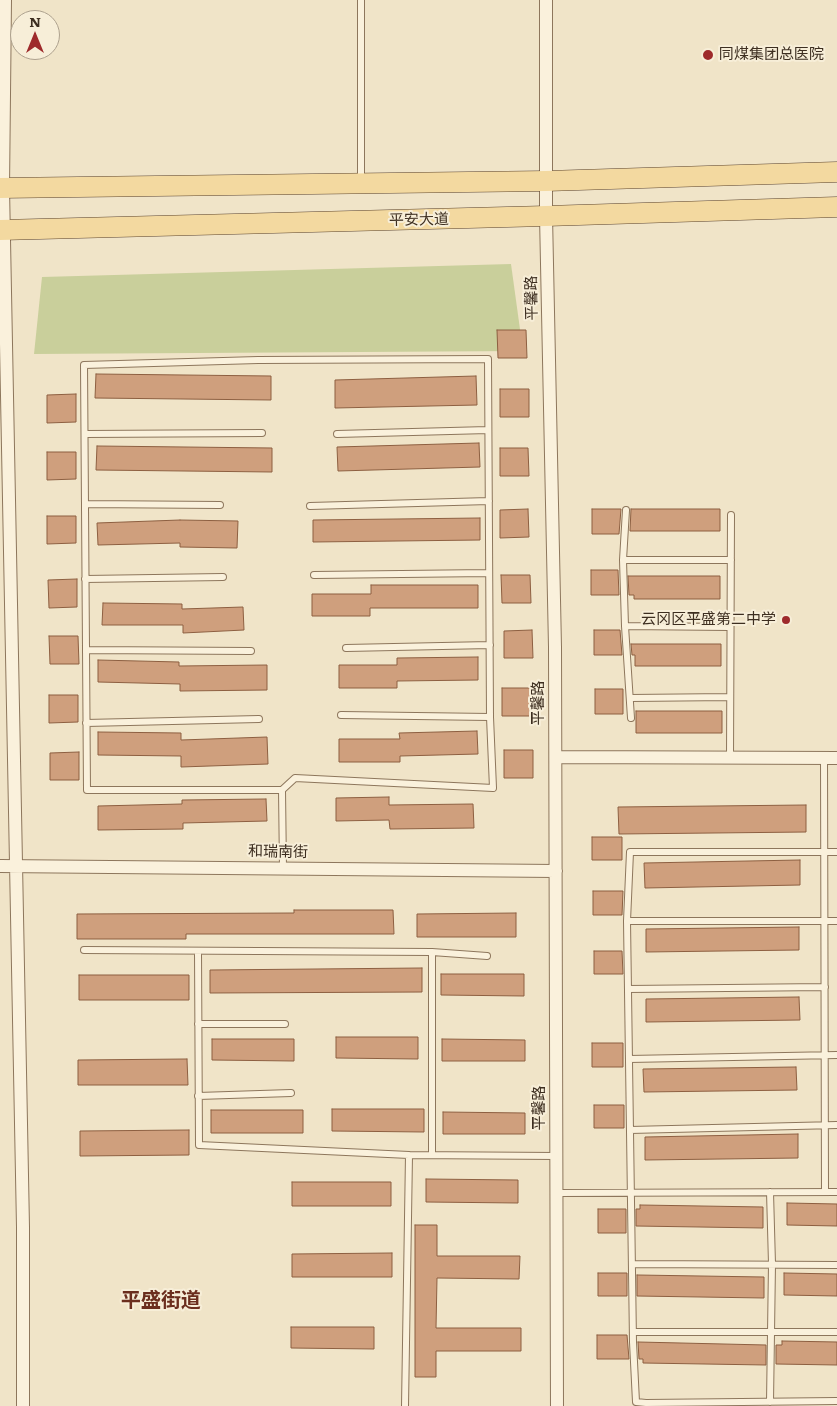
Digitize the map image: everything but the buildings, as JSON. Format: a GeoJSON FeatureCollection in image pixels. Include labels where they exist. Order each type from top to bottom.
{"type":"FeatureCollection","features":[{"type":"Feature","properties":{"kind":"main road"},"geometry":{"type":"LineString","coordinates":[[2,188],[546,181],[837,172]]}},
{"type":"Feature","properties":{"kind":"main road","name":"平安大道"},"geometry":{"type":"LineString","coordinates":[[2,230],[837,207]]}},
{"type":"Feature","properties":{"kind":"street"},"geometry":{"type":"LineString","coordinates":[[5,0],[2,230],[23,1217],[23,1406]]}},
{"type":"Feature","properties":{"kind":"street","name":"平馨路"},"geometry":{"type":"LineString","coordinates":[[546,0],[546,216],[556,757],[557,1406]]}},
{"type":"Feature","properties":{"kind":"street"},"geometry":{"type":"LineString","coordinates":[[556,757],[837,758]]}},
{"type":"Feature","properties":{"kind":"street","name":"和瑞南街"},"geometry":{"type":"LineString","coordinates":[[0,866],[556,872]]}},
{"type":"Feature","properties":{"kind":"lane"},"geometry":{"type":"LineString","coordinates":[[360,183],[361,0]]}},
{"type":"Feature","properties":{"kind":"lane"},"geometry":{"type":"LineString","coordinates":[[488,359],[488,430],[490,716],[493,788],[295,778],[282,790],[87,790],[84,365],[258,360],[488,359]]}},
{"type":"Feature","properties":{"kind":"lane"},"geometry":{"type":"LineString","coordinates":[[337,434],[488,430]]}},
{"type":"Feature","properties":{"kind":"lane"},"geometry":{"type":"LineString","coordinates":[[84,434],[262,433]]}},
{"type":"Feature","properties":{"kind":"lane"},"geometry":{"type":"LineString","coordinates":[[310,506],[489,501]]}},
{"type":"Feature","properties":{"kind":"lane"},"geometry":{"type":"LineString","coordinates":[[85,504],[220,505]]}},
{"type":"Feature","properties":{"kind":"lane"},"geometry":{"type":"LineString","coordinates":[[626,510],[623,560],[631,718]]}},
{"type":"Feature","properties":{"kind":"lane"},"geometry":{"type":"LineString","coordinates":[[730,757],[731,515]]}},
{"type":"Feature","properties":{"kind":"lane"},"geometry":{"type":"LineString","coordinates":[[623,560],[731,560]]}},
{"type":"Feature","properties":{"kind":"lane"},"geometry":{"type":"LineString","coordinates":[[314,575],[489,573]]}},
{"type":"Feature","properties":{"kind":"lane"},"geometry":{"type":"LineString","coordinates":[[85,579],[223,577]]}},
{"type":"Feature","properties":{"kind":"lane"},"geometry":{"type":"LineString","coordinates":[[625,626],[730,626]]}},
{"type":"Feature","properties":{"kind":"lane"},"geometry":{"type":"LineString","coordinates":[[346,648],[490,645]]}},
{"type":"Feature","properties":{"kind":"lane"},"geometry":{"type":"LineString","coordinates":[[86,650],[251,651]]}},
{"type":"Feature","properties":{"kind":"lane"},"geometry":{"type":"LineString","coordinates":[[630,698],[730,697]]}},
{"type":"Feature","properties":{"kind":"lane"},"geometry":{"type":"LineString","coordinates":[[341,715],[490,716]]}},
{"type":"Feature","properties":{"kind":"lane"},"geometry":{"type":"LineString","coordinates":[[86,723],[259,719]]}},
{"type":"Feature","properties":{"kind":"lane"},"geometry":{"type":"LineString","coordinates":[[824,758],[825,1192]]}},
{"type":"Feature","properties":{"kind":"lane"},"geometry":{"type":"LineString","coordinates":[[282,790],[283,869]]}},
{"type":"Feature","properties":{"kind":"lane"},"geometry":{"type":"LineString","coordinates":[[837,852],[630,852],[627,921],[633,1332],[636,1402],[837,1401]]}},
{"type":"Feature","properties":{"kind":"lane"},"geometry":{"type":"LineString","coordinates":[[627,921],[837,921]]}},
{"type":"Feature","properties":{"kind":"lane"},"geometry":{"type":"LineString","coordinates":[[84,950],[432,952],[487,956]]}},
{"type":"Feature","properties":{"kind":"lane"},"geometry":{"type":"LineString","coordinates":[[198,951],[199,1145],[409,1155],[557,1156]]}},
{"type":"Feature","properties":{"kind":"lane"},"geometry":{"type":"LineString","coordinates":[[432,952],[432,1155]]}},
{"type":"Feature","properties":{"kind":"lane"},"geometry":{"type":"LineString","coordinates":[[628,989],[825,987]]}},
{"type":"Feature","properties":{"kind":"lane"},"geometry":{"type":"LineString","coordinates":[[198,1024],[285,1024]]}},
{"type":"Feature","properties":{"kind":"lane"},"geometry":{"type":"LineString","coordinates":[[629,1058],[837,1055]]}},
{"type":"Feature","properties":{"kind":"lane"},"geometry":{"type":"LineString","coordinates":[[198,1096],[291,1093]]}},
{"type":"Feature","properties":{"kind":"lane"},"geometry":{"type":"LineString","coordinates":[[630,1130],[837,1125]]}},
{"type":"Feature","properties":{"kind":"lane"},"geometry":{"type":"LineString","coordinates":[[405,1406],[409,1155]]}},
{"type":"Feature","properties":{"kind":"lane"},"geometry":{"type":"LineString","coordinates":[[770,1192],[772,1264],[770,1402]]}},
{"type":"Feature","properties":{"kind":"lane"},"geometry":{"type":"LineString","coordinates":[[557,1193],[837,1192]]}},
{"type":"Feature","properties":{"kind":"lane"},"geometry":{"type":"LineString","coordinates":[[632,1264],[837,1265]]}},
{"type":"Feature","properties":{"kind":"lane"},"geometry":{"type":"LineString","coordinates":[[633,1332],[837,1332]]}},
{"type":"Feature","properties":{"kind":"green space"},"geometry":{"type":"Polygon","coordinates":[[[511,264],[523,351],[34,354],[42,277],[511,264]]]}},
{"type":"Feature","properties":{"kind":"place","name":"同煤集团总医院"},"geometry":{"type":"Point","coordinates":[708,55]}},
{"type":"Feature","properties":{"kind":"place","name":"云冈区平盛第二中学"},"geometry":{"type":"Point","coordinates":[786,620]}},
{"type":"Feature","properties":{"kind":"district","name":"平盛街道"},"geometry":{"type":"Point","coordinates":[161,1301]}}]}
